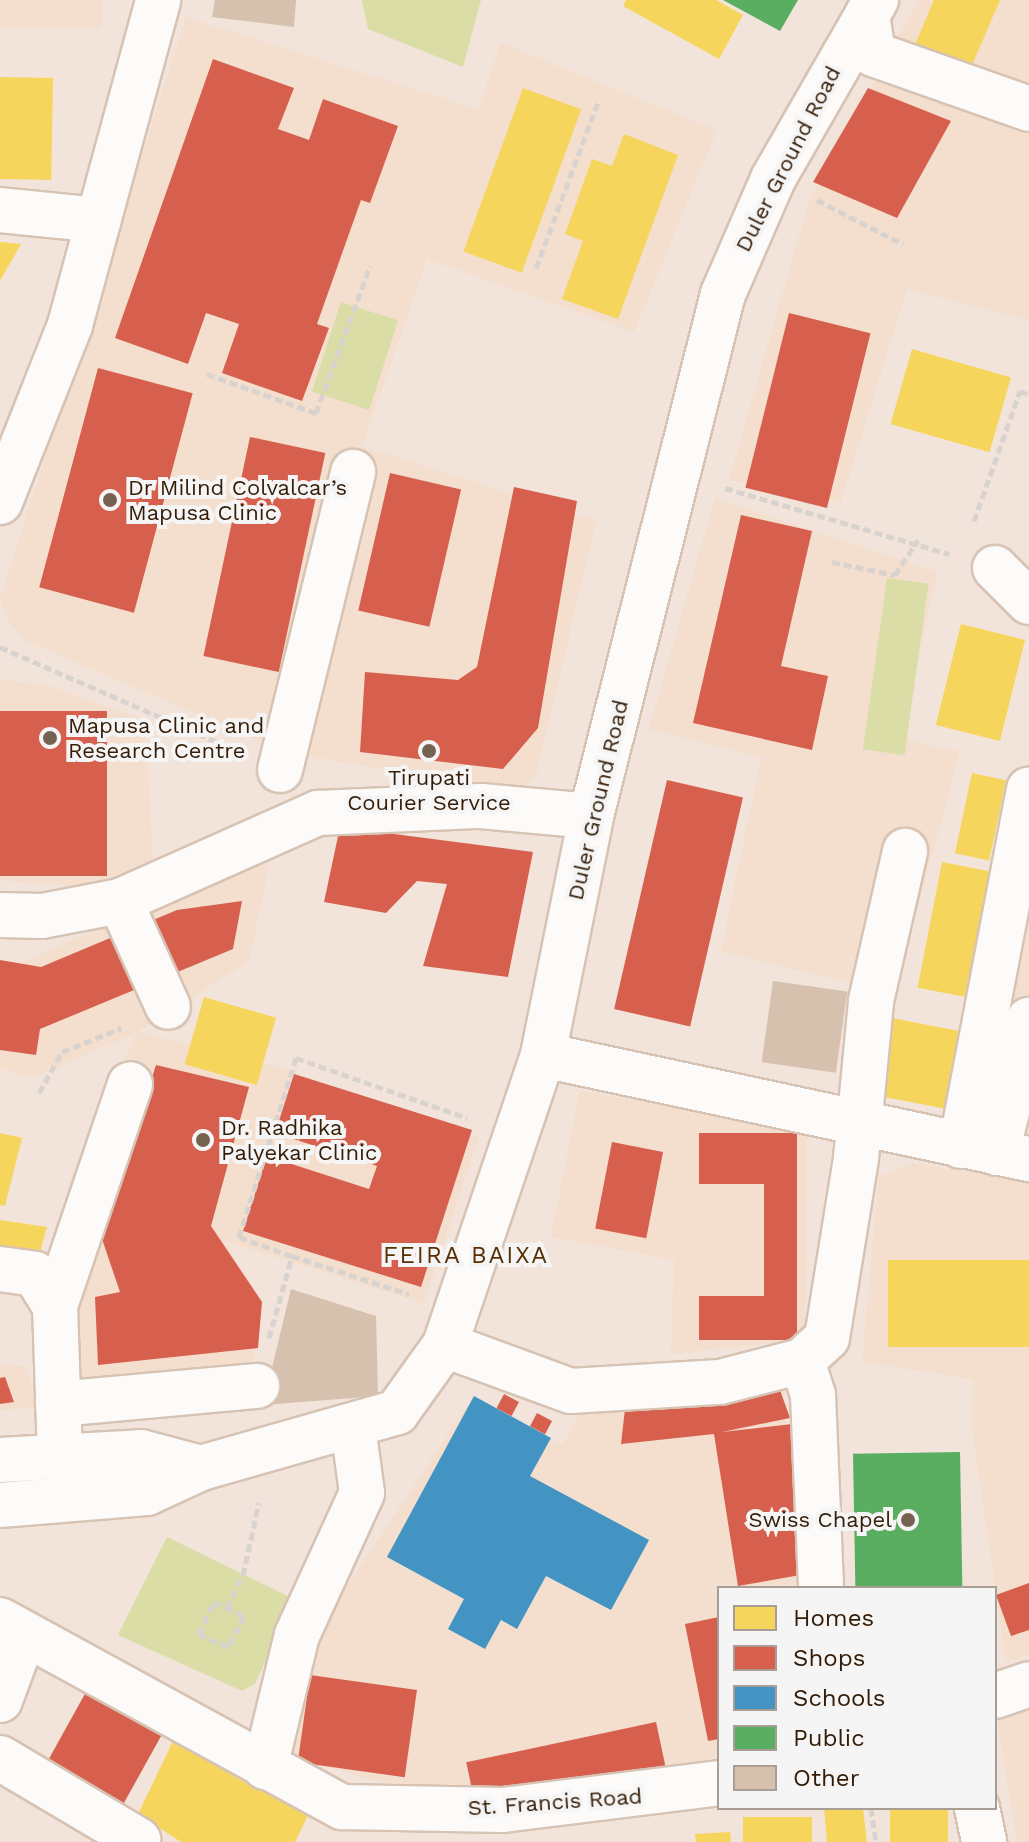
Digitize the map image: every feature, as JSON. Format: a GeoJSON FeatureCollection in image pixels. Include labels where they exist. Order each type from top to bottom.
{"type":"FeatureCollection","features":[{"type":"Feature","properties":{"kind":"street"},"geometry":{"type":"LineString","coordinates":[[0,502],[70,325],[158,0]]}},
{"type":"Feature","properties":{"kind":"street"},"geometry":{"type":"LineString","coordinates":[[872,8],[873,54],[1029,109]]}},
{"type":"Feature","properties":{"kind":"street","name":"Duler Ground Road"},"geometry":{"type":"LineString","coordinates":[[0,1505],[147,1493],[201,1468],[269,1455],[397,1412],[445,1345],[521,1137],[543,1055],[591,816],[723,294],[773,179],[872,8]]}},
{"type":"Feature","properties":{"kind":"street"},"geometry":{"type":"LineString","coordinates":[[0,210],[98,220]]}},
{"type":"Feature","properties":{"kind":"street"},"geometry":{"type":"LineString","coordinates":[[280,770],[353,472]]}},
{"type":"Feature","properties":{"kind":"street"},"geometry":{"type":"LineString","coordinates":[[978,564],[1029,602]]}},
{"type":"Feature","properties":{"kind":"street"},"geometry":{"type":"LineString","coordinates":[[996,1152],[1029,789]]}},
{"type":"Feature","properties":{"kind":"street"},"geometry":{"type":"LineString","coordinates":[[0,915],[42,916],[120,901],[318,813],[446,817],[591,816]]}},
{"type":"Feature","properties":{"kind":"street"},"geometry":{"type":"LineString","coordinates":[[445,1345],[571,1391],[720,1382],[802,1361],[827,1338],[859,1125],[871,1001],[905,851]]}},
{"type":"Feature","properties":{"kind":"street"},"geometry":{"type":"LineString","coordinates":[[120,901],[168,1007]]}},
{"type":"Feature","properties":{"kind":"street"},"geometry":{"type":"LineString","coordinates":[[996,1152],[1029,1020]]}},
{"type":"Feature","properties":{"kind":"street"},"geometry":{"type":"LineString","coordinates":[[543,1055],[996,1152]]}},
{"type":"Feature","properties":{"kind":"street"},"geometry":{"type":"LineString","coordinates":[[60,1456],[55,1306],[130,1084]]}},
{"type":"Feature","properties":{"kind":"street"},"geometry":{"type":"LineString","coordinates":[[0,1269],[35,1274],[55,1306]]}},
{"type":"Feature","properties":{"kind":"street"},"geometry":{"type":"LineString","coordinates":[[802,1361],[813,1395],[821,1586]]}},
{"type":"Feature","properties":{"kind":"street"},"geometry":{"type":"LineString","coordinates":[[58,1404],[257,1386]]}},
{"type":"Feature","properties":{"kind":"street"},"geometry":{"type":"LineString","coordinates":[[265,1767],[297,1635],[362,1493],[353,1426]]}},
{"type":"Feature","properties":{"kind":"street","name":"Duler Ground Road"},"geometry":{"type":"LineString","coordinates":[[0,1460],[141,1452],[201,1468]]}},
{"type":"Feature","properties":{"kind":"street"},"geometry":{"type":"LineString","coordinates":[[0,1700],[12,1628],[265,1767],[338,1825]]}},
{"type":"Feature","properties":{"kind":"street"},"geometry":{"type":"LineString","coordinates":[[997,1695],[1029,1684]]}},
{"type":"Feature","properties":{"kind":"street"},"geometry":{"type":"LineString","coordinates":[[0,1758],[138,1840]]}},
{"type":"Feature","properties":{"kind":"street","name":"St. Francis Road"},"geometry":{"type":"LineString","coordinates":[[338,1825],[503,1810],[717,1783]]}},
{"type":"Feature","properties":{"kind":"street"},"geometry":{"type":"LineString","coordinates":[[977,1810],[984,1842]]}},
{"type":"Feature","properties":{"kind":"path"},"geometry":{"type":"LineString","coordinates":[[536,268],[598,102]]}},
{"type":"Feature","properties":{"kind":"path"},"geometry":{"type":"LineString","coordinates":[[773,179],[903,244]]}},
{"type":"Feature","properties":{"kind":"path"},"geometry":{"type":"LineString","coordinates":[[207,374],[316,413],[370,266]]}},
{"type":"Feature","properties":{"kind":"path"},"geometry":{"type":"LineString","coordinates":[[678,475],[918,540],[978,564],[1020,391],[1029,395]]}},
{"type":"Feature","properties":{"kind":"path"},"geometry":{"type":"LineString","coordinates":[[832,562],[895,575],[918,540]]}},
{"type":"Feature","properties":{"kind":"path"},"geometry":{"type":"LineString","coordinates":[[0,647],[280,770]]}},
{"type":"Feature","properties":{"kind":"path"},"geometry":{"type":"LineString","coordinates":[[412,1295],[239,1237],[296,1058],[521,1137]]}},
{"type":"Feature","properties":{"kind":"path"},"geometry":{"type":"LineString","coordinates":[[257,1386],[292,1256]]}},
{"type":"Feature","properties":{"kind":"path"},"geometry":{"type":"LineString","coordinates":[[227,1608],[243,1575],[269,1455]]}},
{"type":"Feature","properties":{"kind":"path"},"geometry":{"type":"LineString","coordinates":[[214,1602],[227,1608],[244,1616],[228,1647],[199,1634],[214,1602]]}},
{"type":"Feature","properties":{"kind":"path"},"geometry":{"type":"LineString","coordinates":[[871,1810],[876,1842]]}},
{"type":"Feature","properties":{"kind":"shaded area"},"geometry":{"type":"Polygon","coordinates":[[[0,0],[102,0],[102,28],[0,28],[0,0]]]}},
{"type":"Feature","properties":{"kind":"shaded area"},"geometry":{"type":"Polygon","coordinates":[[[918,0],[1029,0],[1029,320],[907,289],[841,502],[729,480],[810,198],[918,0]]]}},
{"type":"Feature","properties":{"kind":"shaded area"},"geometry":{"type":"Polygon","coordinates":[[[186,17],[478,109],[501,43],[717,130],[634,332],[427,259],[362,446],[596,521],[536,776],[516,792],[285,752],[24,640],[9,622],[0,599],[186,17]]]}},
{"type":"Feature","properties":{"kind":"shaded area"},"geometry":{"type":"Polygon","coordinates":[[[715,498],[937,572],[902,738],[960,752],[894,993],[721,952],[761,758],[649,729],[715,498]]]}},
{"type":"Feature","properties":{"kind":"shaded area"},"geometry":{"type":"Polygon","coordinates":[[[0,680],[44,684],[145,720],[153,864],[78,887],[0,880],[0,680]]]}},
{"type":"Feature","properties":{"kind":"shaded area"},"geometry":{"type":"Polygon","coordinates":[[[272,852],[249,961],[138,1032],[278,1067],[479,1137],[424,1303],[224,1241],[262,1302],[251,1373],[72,1384],[49,1272],[71,1178],[136,1033],[32,1078],[0,1068],[0,963],[14,966],[272,852]]]}},
{"type":"Feature","properties":{"kind":"shaded area"},"geometry":{"type":"Polygon","coordinates":[[[1029,881],[1029,1108],[985,1098],[1029,881]]]}},
{"type":"Feature","properties":{"kind":"shaded area"},"geometry":{"type":"Polygon","coordinates":[[[580,1091],[807,1129],[805,1340],[671,1354],[674,1260],[551,1237],[580,1091]]]}},
{"type":"Feature","properties":{"kind":"shaded area"},"geometry":{"type":"Polygon","coordinates":[[[912,1163],[1029,1181],[1029,1655],[1006,1661],[972,1428],[973,1379],[862,1362],[879,1177],[912,1163]]]}},
{"type":"Feature","properties":{"kind":"shaded area"},"geometry":{"type":"Polygon","coordinates":[[[0,1365],[27,1366],[35,1407],[0,1410],[0,1365]]]}},
{"type":"Feature","properties":{"kind":"shaded area"},"geometry":{"type":"Polygon","coordinates":[[[782,1385],[799,1586],[717,1586],[717,1757],[659,1775],[455,1790],[379,1782],[275,1751],[323,1622],[474,1396],[563,1445],[582,1407],[782,1385]]]}},
{"type":"Feature","properties":{"kind":"shaded area"},"geometry":{"type":"Polygon","coordinates":[[[1029,1700],[1029,1842],[1017,1842],[997,1710],[1029,1700]]]}},
{"type":"Feature","properties":{"kind":"green space"},"geometry":{"type":"Polygon","coordinates":[[[362,0],[481,0],[463,67],[368,29],[362,0]]]}},
{"type":"Feature","properties":{"kind":"green space"},"geometry":{"type":"Polygon","coordinates":[[[341,302],[398,321],[369,410],[312,391],[341,302]]]}},
{"type":"Feature","properties":{"kind":"green space"},"geometry":{"type":"Polygon","coordinates":[[[887,578],[929,584],[905,755],[863,749],[887,578]]]}},
{"type":"Feature","properties":{"kind":"green space"},"geometry":{"type":"Polygon","coordinates":[[[167,1537],[294,1599],[255,1684],[242,1691],[118,1635],[167,1537]]]}},
{"type":"Feature","properties":{"kind":"building: Homes"},"geometry":{"type":"Polygon","coordinates":[[[626,0],[716,0],[743,15],[719,59],[623,6],[626,0]]]}},
{"type":"Feature","properties":{"kind":"building: Homes"},"geometry":{"type":"Polygon","coordinates":[[[934,0],[1000,0],[966,79],[910,56],[934,0]]]}},
{"type":"Feature","properties":{"kind":"building: Homes"},"geometry":{"type":"Polygon","coordinates":[[[0,77],[53,78],[51,180],[0,179],[0,77]]]}},
{"type":"Feature","properties":{"kind":"building: Homes"},"geometry":{"type":"Polygon","coordinates":[[[523,88],[581,109],[522,273],[463,252],[523,88]]]}},
{"type":"Feature","properties":{"kind":"building: Homes"},"geometry":{"type":"Polygon","coordinates":[[[624,134],[678,155],[618,319],[562,299],[583,241],[565,234],[592,159],[612,166],[624,134]]]}},
{"type":"Feature","properties":{"kind":"building: Homes"},"geometry":{"type":"Polygon","coordinates":[[[0,242],[21,244],[0,281],[0,242]]]}},
{"type":"Feature","properties":{"kind":"building: Homes"},"geometry":{"type":"Polygon","coordinates":[[[912,349],[1011,377],[990,452],[891,424],[912,349]]]}},
{"type":"Feature","properties":{"kind":"building: Homes"},"geometry":{"type":"Polygon","coordinates":[[[961,624],[1025,640],[1000,741],[936,725],[961,624]]]}},
{"type":"Feature","properties":{"kind":"building: Homes"},"geometry":{"type":"Polygon","coordinates":[[[972,773],[1006,780],[989,860],[955,853],[972,773]]]}},
{"type":"Feature","properties":{"kind":"building: Homes"},"geometry":{"type":"Polygon","coordinates":[[[942,862],[998,873],[974,999],[918,988],[942,862]]]}},
{"type":"Feature","properties":{"kind":"building: Homes"},"geometry":{"type":"Polygon","coordinates":[[[204,997],[276,1018],[257,1085],[185,1064],[204,997]]]}},
{"type":"Feature","properties":{"kind":"building: Homes"},"geometry":{"type":"Polygon","coordinates":[[[887,1017],[971,1033],[956,1111],[872,1095],[887,1017]]]}},
{"type":"Feature","properties":{"kind":"building: Homes"},"geometry":{"type":"Polygon","coordinates":[[[0,1133],[22,1138],[5,1206],[0,1205],[0,1133]]]}},
{"type":"Feature","properties":{"kind":"building: Homes"},"geometry":{"type":"Polygon","coordinates":[[[0,1220],[47,1227],[35,1270],[0,1262],[0,1220]]]}},
{"type":"Feature","properties":{"kind":"building: Homes"},"geometry":{"type":"Polygon","coordinates":[[[888,1260],[1029,1260],[1029,1347],[888,1347],[888,1260]]]}},
{"type":"Feature","properties":{"kind":"building: Homes"},"geometry":{"type":"Polygon","coordinates":[[[173,1741],[251,1786],[312,1807],[295,1842],[181,1842],[138,1814],[173,1741]]]}},
{"type":"Feature","properties":{"kind":"building: Homes"},"geometry":{"type":"Polygon","coordinates":[[[824,1810],[863,1810],[867,1842],[827,1842],[824,1810]]]}},
{"type":"Feature","properties":{"kind":"building: Homes"},"geometry":{"type":"Polygon","coordinates":[[[890,1810],[948,1810],[948,1842],[890,1842],[890,1810]]]}},
{"type":"Feature","properties":{"kind":"building: Homes"},"geometry":{"type":"Polygon","coordinates":[[[743,1817],[812,1817],[812,1842],[743,1842],[743,1817]]]}},
{"type":"Feature","properties":{"kind":"building: Homes"},"geometry":{"type":"Polygon","coordinates":[[[730,1832],[731,1842],[696,1842],[695,1834],[730,1832]]]}},
{"type":"Feature","properties":{"kind":"building: Shops"},"geometry":{"type":"Polygon","coordinates":[[[213,59],[294,88],[278,129],[309,140],[323,99],[398,126],[370,203],[361,200],[317,324],[329,328],[302,401],[222,373],[239,324],[206,313],[188,364],[115,338],[213,59]]]}},
{"type":"Feature","properties":{"kind":"building: Shops"},"geometry":{"type":"Polygon","coordinates":[[[868,88],[951,121],[897,218],[813,182],[868,88]]]}},
{"type":"Feature","properties":{"kind":"building: Shops"},"geometry":{"type":"Polygon","coordinates":[[[789,313],[871,333],[827,508],[745,488],[789,313]]]}},
{"type":"Feature","properties":{"kind":"building: Shops"},"geometry":{"type":"Polygon","coordinates":[[[98,368],[193,393],[134,613],[39,587],[98,368]]]}},
{"type":"Feature","properties":{"kind":"building: Shops"},"geometry":{"type":"Polygon","coordinates":[[[250,437],[325,453],[279,672],[203,656],[250,437]]]}},
{"type":"Feature","properties":{"kind":"building: Shops"},"geometry":{"type":"Polygon","coordinates":[[[390,473],[461,489],[429,627],[358,610],[390,473]]]}},
{"type":"Feature","properties":{"kind":"building: Shops"},"geometry":{"type":"Polygon","coordinates":[[[514,487],[577,501],[538,728],[503,769],[360,752],[365,672],[458,680],[477,667],[514,487]]]}},
{"type":"Feature","properties":{"kind":"building: Shops"},"geometry":{"type":"Polygon","coordinates":[[[741,515],[812,531],[781,666],[828,676],[812,750],[693,723],[741,515]]]}},
{"type":"Feature","properties":{"kind":"building: Shops"},"geometry":{"type":"Polygon","coordinates":[[[0,711],[107,711],[107,876],[0,876],[0,711]]]}},
{"type":"Feature","properties":{"kind":"building: Shops"},"geometry":{"type":"Polygon","coordinates":[[[667,780],[743,798],[690,1027],[614,1009],[667,780]]]}},
{"type":"Feature","properties":{"kind":"building: Shops"},"geometry":{"type":"Polygon","coordinates":[[[340,827],[533,852],[508,977],[423,966],[447,884],[417,881],[386,913],[324,902],[340,827]]]}},
{"type":"Feature","properties":{"kind":"building: Shops"},"geometry":{"type":"Polygon","coordinates":[[[242,901],[233,949],[40,1029],[36,1055],[0,1050],[0,960],[41,967],[177,910],[242,901]]]}},
{"type":"Feature","properties":{"kind":"building: Shops"},"geometry":{"type":"Polygon","coordinates":[[[156,1065],[249,1087],[211,1226],[262,1302],[258,1348],[98,1365],[95,1297],[120,1292],[101,1236],[156,1065]]]}},
{"type":"Feature","properties":{"kind":"building: Shops"},"geometry":{"type":"Polygon","coordinates":[[[294,1074],[472,1130],[421,1287],[243,1231],[267,1156],[369,1189],[377,1166],[275,1133],[294,1074]]]}},
{"type":"Feature","properties":{"kind":"building: Shops"},"geometry":{"type":"Polygon","coordinates":[[[699,1133],[797,1133],[797,1340],[699,1340],[699,1296],[764,1296],[764,1184],[699,1184],[699,1133]]]}},
{"type":"Feature","properties":{"kind":"building: Shops"},"geometry":{"type":"Polygon","coordinates":[[[612,1142],[663,1152],[646,1238],[595,1228],[612,1142]]]}},
{"type":"Feature","properties":{"kind":"building: Shops"},"geometry":{"type":"Polygon","coordinates":[[[5,1377],[14,1402],[0,1404],[0,1378],[5,1377]]]}},
{"type":"Feature","properties":{"kind":"building: Shops"},"geometry":{"type":"Polygon","coordinates":[[[776,1379],[790,1418],[722,1432],[792,1424],[806,1574],[738,1586],[714,1434],[621,1444],[625,1409],[707,1406],[776,1379]]]}},
{"type":"Feature","properties":{"kind":"building: Shops"},"geometry":{"type":"Polygon","coordinates":[[[504,1394],[519,1402],[511,1416],[496,1408],[504,1394]]]}},
{"type":"Feature","properties":{"kind":"building: Shops"},"geometry":{"type":"Polygon","coordinates":[[[537,1413],[552,1421],[545,1434],[530,1426],[537,1413]]]}},
{"type":"Feature","properties":{"kind":"building: Shops"},"geometry":{"type":"Polygon","coordinates":[[[1029,1583],[1029,1630],[1011,1636],[997,1595],[1029,1583]]]}},
{"type":"Feature","properties":{"kind":"building: Shops"},"geometry":{"type":"Polygon","coordinates":[[[717,1617],[717,1739],[708,1741],[685,1624],[717,1617]]]}},
{"type":"Feature","properties":{"kind":"building: Shops"},"geometry":{"type":"Polygon","coordinates":[[[310,1675],[417,1690],[405,1777],[298,1762],[310,1675]]]}},
{"type":"Feature","properties":{"kind":"building: Shops"},"geometry":{"type":"Polygon","coordinates":[[[86,1692],[162,1734],[116,1817],[40,1775],[86,1692]]]}},
{"type":"Feature","properties":{"kind":"building: Shops"},"geometry":{"type":"Polygon","coordinates":[[[656,1722],[667,1774],[477,1814],[466,1762],[656,1722]]]}},
{"type":"Feature","properties":{"kind":"building: Schools"},"geometry":{"type":"Polygon","coordinates":[[[474,1396],[551,1438],[530,1476],[649,1540],[611,1610],[546,1576],[517,1629],[501,1620],[485,1649],[448,1629],[464,1599],[387,1557],[474,1396]]]}},
{"type":"Feature","properties":{"kind":"building: Public"},"geometry":{"type":"Polygon","coordinates":[[[723,0],[798,0],[780,31],[723,0]]]}},
{"type":"Feature","properties":{"kind":"building: Public","name":"Swiss Chapel"},"geometry":{"type":"Polygon","coordinates":[[[960,1452],[962,1586],[855,1586],[853,1454],[960,1452]]]}},
{"type":"Feature","properties":{"kind":"building: Other"},"geometry":{"type":"Polygon","coordinates":[[[215,0],[296,0],[294,27],[212,17],[215,0]]]}},
{"type":"Feature","properties":{"kind":"building: Other"},"geometry":{"type":"Polygon","coordinates":[[[773,981],[847,991],[836,1073],[762,1062],[773,981]]]}},
{"type":"Feature","properties":{"kind":"building: Other"},"geometry":{"type":"Polygon","coordinates":[[[291,1289],[376,1316],[378,1396],[263,1405],[291,1289]]]}},
{"type":"Feature","properties":{"kind":"place","name":"Dr Milind Colvalcar’s Mapusa Clinic"},"geometry":{"type":"Point","coordinates":[110,500]}},
{"type":"Feature","properties":{"kind":"place","name":"Mapusa Clinic and Research Centre"},"geometry":{"type":"Point","coordinates":[50,738]}},
{"type":"Feature","properties":{"kind":"place","name":"Tirupati Courier Service"},"geometry":{"type":"Point","coordinates":[429,751]}},
{"type":"Feature","properties":{"kind":"place","name":"Dr. Radhika Palyekar Clinic"},"geometry":{"type":"Point","coordinates":[203,1140]}},
{"type":"Feature","properties":{"kind":"place","name":"Swiss Chapel"},"geometry":{"type":"Point","coordinates":[908,1520]}},
{"type":"Feature","properties":{"kind":"district","name":"FEIRA BAIXA"},"geometry":{"type":"Point","coordinates":[466,1256]}}]}
